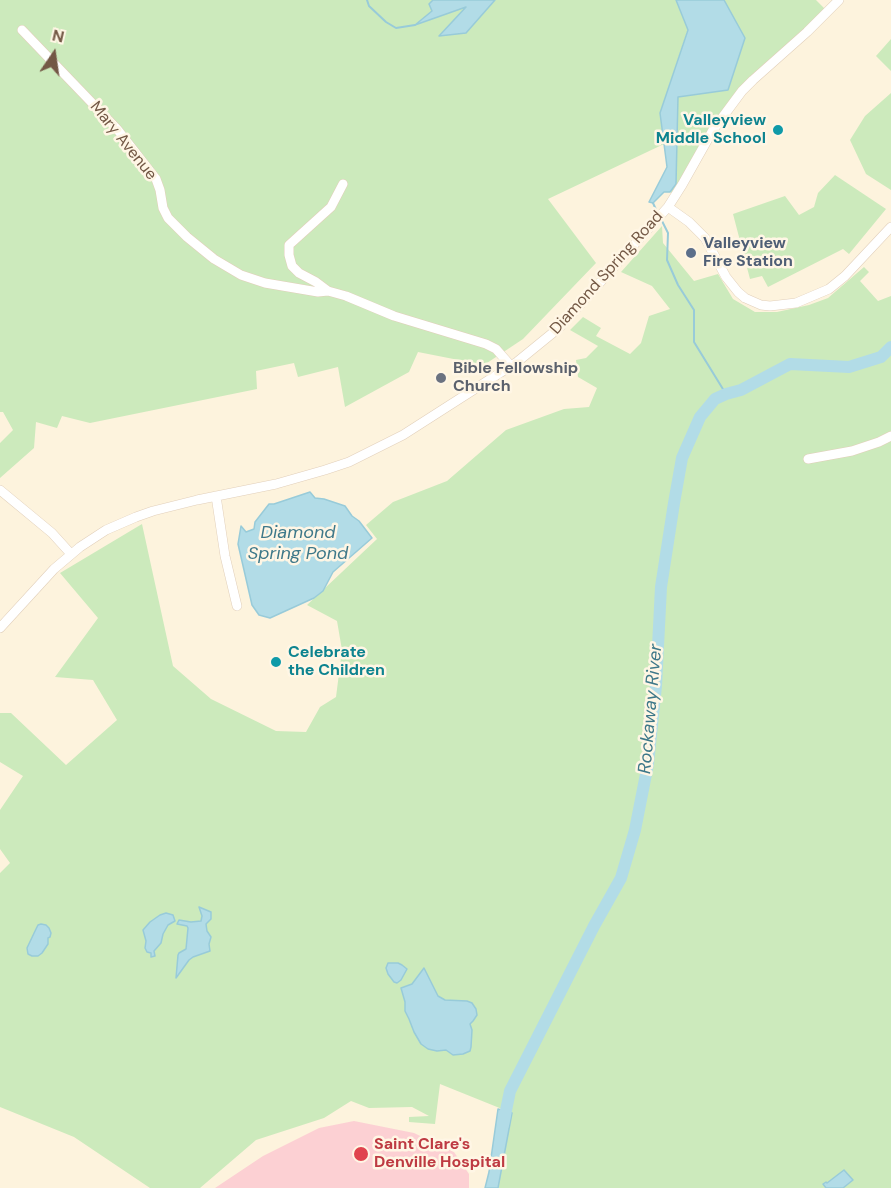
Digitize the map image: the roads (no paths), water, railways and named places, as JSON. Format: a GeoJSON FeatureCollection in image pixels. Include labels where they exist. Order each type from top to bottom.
{"type":"FeatureCollection","features":[{"type":"Feature","properties":{"kind":"street","name":"Diamond Spring Road"},"geometry":{"type":"LineString","coordinates":[[0,628],[54,569],[71,554],[106,530],[136,517],[174,506],[298,478],[358,458],[404,435],[535,349],[560,327],[665,210],[718,123],[742,91],[839,0]]}},
{"type":"Feature","properties":{"kind":"street","name":"Mary Avenue"},"geometry":{"type":"LineString","coordinates":[[22,30],[117,129],[156,179],[163,208],[168,218],[214,259],[241,274],[265,283],[318,292],[328,291],[394,316],[486,344],[496,350],[511,366]]}},
{"type":"Feature","properties":{"kind":"street"},"geometry":{"type":"LineString","coordinates":[[328,291],[296,270],[291,263],[289,245],[331,207],[343,184]]}},
{"type":"Feature","properties":{"kind":"street"},"geometry":{"type":"LineString","coordinates":[[665,210],[689,222],[705,238],[726,277],[738,292],[745,298],[770,306],[796,303],[829,289],[846,276],[891,226]]}},
{"type":"Feature","properties":{"kind":"street"},"geometry":{"type":"LineString","coordinates":[[808,459],[852,451],[891,436]]}},
{"type":"Feature","properties":{"kind":"street"},"geometry":{"type":"LineString","coordinates":[[0,490],[52,533],[71,554]]}},
{"type":"Feature","properties":{"kind":"street"},"geometry":{"type":"LineString","coordinates":[[216,496],[225,556],[237,606]]}},
{"type":"Feature","properties":{"kind":"water"},"geometry":{"type":"Polygon","coordinates":[[[433,0],[495,0],[466,33],[439,36],[466,7],[415,25],[432,11],[429,4],[433,0]]]}},
{"type":"Feature","properties":{"kind":"water"},"geometry":{"type":"Polygon","coordinates":[[[676,0],[724,0],[745,38],[728,90],[678,97],[676,184],[670,192],[664,192],[653,203],[649,202],[667,167],[660,113],[688,30],[676,0]]]}},
{"type":"Feature","properties":{"kind":"water","name":"Diamond Spring Pond"},"geometry":{"type":"Polygon","coordinates":[[[310,492],[315,498],[345,506],[372,538],[333,572],[323,591],[314,598],[270,618],[259,615],[252,605],[238,544],[241,526],[246,532],[254,529],[255,522],[269,504],[310,492]]]}},
{"type":"Feature","properties":{"kind":"water"},"geometry":{"type":"Polygon","coordinates":[[[199,907],[211,912],[211,919],[206,924],[211,937],[210,951],[189,960],[176,978],[178,955],[186,949],[188,928],[177,924],[179,920],[201,921],[199,907]]]}},
{"type":"Feature","properties":{"kind":"water"},"geometry":{"type":"Polygon","coordinates":[[[166,913],[173,915],[175,921],[168,925],[161,943],[154,951],[155,956],[151,957],[151,953],[145,948],[143,930],[150,922],[166,913]]]}},
{"type":"Feature","properties":{"kind":"water"},"geometry":{"type":"Polygon","coordinates":[[[38,925],[49,928],[50,937],[42,953],[32,956],[28,954],[27,948],[38,925]]]}},
{"type":"Feature","properties":{"kind":"water"},"geometry":{"type":"Polygon","coordinates":[[[388,963],[398,963],[407,969],[397,983],[388,974],[386,968],[388,963]]]}},
{"type":"Feature","properties":{"kind":"water"},"geometry":{"type":"Polygon","coordinates":[[[424,968],[438,996],[445,1000],[467,1001],[472,1003],[476,1009],[477,1015],[470,1024],[472,1030],[470,1051],[453,1055],[446,1050],[428,1049],[421,1044],[414,1032],[405,1011],[401,988],[412,984],[424,968]]]}},
{"type":"Feature","properties":{"kind":"water"},"geometry":{"type":"Polygon","coordinates":[[[498,1109],[512,1113],[498,1188],[485,1188],[489,1172],[498,1109]]]}},
{"type":"Feature","properties":{"kind":"water"},"geometry":{"type":"Polygon","coordinates":[[[844,1170],[853,1180],[843,1188],[826,1188],[823,1184],[844,1170]]]}},
{"type":"Feature","properties":{"kind":"waterway"},"geometry":{"type":"LineString","coordinates":[[367,0],[369,6],[396,28],[415,25]]}},
{"type":"Feature","properties":{"kind":"waterway"},"geometry":{"type":"LineString","coordinates":[[653,203],[658,214]]}},
{"type":"Feature","properties":{"kind":"waterway"},"geometry":{"type":"LineString","coordinates":[[661,219],[668,233],[667,260],[678,285],[694,310],[694,342],[726,394]]}},
{"type":"Feature","properties":{"kind":"waterway","name":"Rockaway River"},"geometry":{"type":"LineString","coordinates":[[503,1125],[510,1091],[621,878],[635,830],[648,764],[656,686],[661,587],[674,503],[682,458],[700,417],[715,399],[741,390],[790,364],[849,367],[881,357],[891,347]]}},
{"type":"Feature","properties":{"kind":"place","name":"Valleyview Middle School"},"geometry":{"type":"Point","coordinates":[778,130]}},
{"type":"Feature","properties":{"kind":"place","name":"Valleyview Fire Station"},"geometry":{"type":"Point","coordinates":[691,253]}},
{"type":"Feature","properties":{"kind":"place","name":"Bible Fellowship Church"},"geometry":{"type":"Point","coordinates":[441,378]}},
{"type":"Feature","properties":{"kind":"place","name":"Celebrate the Children"},"geometry":{"type":"Point","coordinates":[276,662]}},
{"type":"Feature","properties":{"kind":"place","name":"Saint Clare's Denville Hospital"},"geometry":{"type":"Point","coordinates":[361,1154]}}]}
